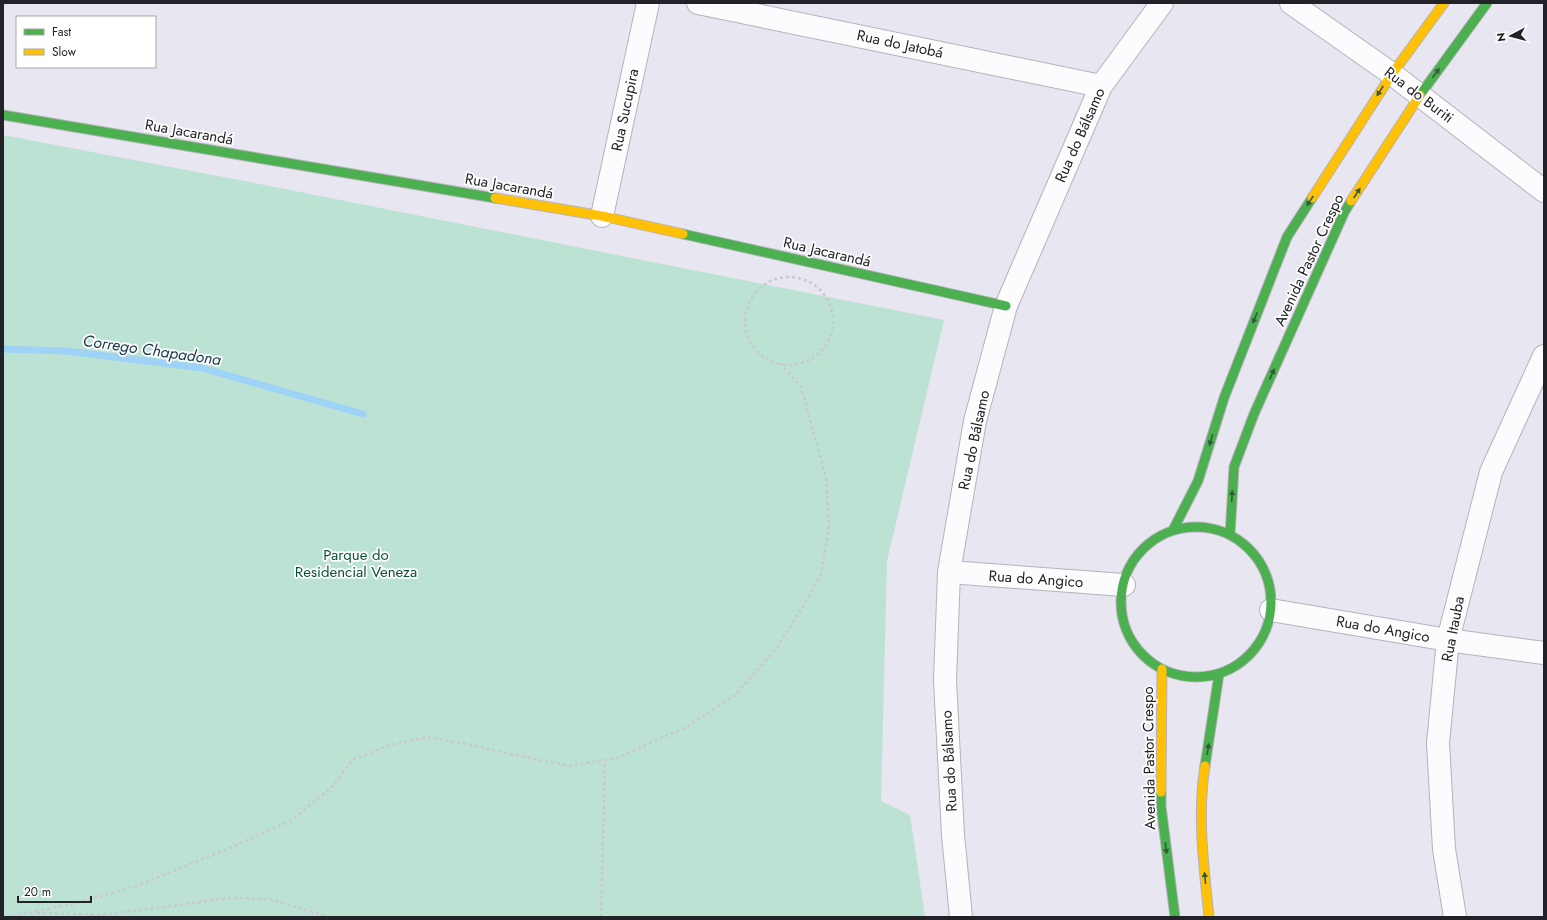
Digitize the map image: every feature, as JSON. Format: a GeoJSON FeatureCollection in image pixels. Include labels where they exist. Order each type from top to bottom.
{"type":"FeatureCollection","features":[{"type":"Feature","properties":{"kind":"street","name":"Rua Sucupira"},"geometry":{"type":"LineString","coordinates":[[602,216],[648,3]]}},
{"type":"Feature","properties":{"kind":"street","name":"Rua do Jatobá"},"geometry":{"type":"LineString","coordinates":[[698,3],[1101,86]]}},
{"type":"Feature","properties":{"kind":"street","name":"Rua do Bálsamo"},"geometry":{"type":"LineString","coordinates":[[961,917],[953,835],[945,680],[949,572],[975,421],[1006,306],[1101,86],[1162,3]]}},
{"type":"Feature","properties":{"kind":"street","name":"Rua do Buriti"},"geometry":{"type":"LineString","coordinates":[[1291,3],[1392,74],[1544,191]]}},
{"type":"Feature","properties":{"kind":"street","name":"Avenida Pastor Crespo"},"geometry":{"type":"LineString","coordinates":[[1173,530],[1198,481],[1224,398],[1287,237],[1392,74],[1444,3]]}},
{"type":"Feature","properties":{"kind":"street","name":"Avenida Pastor Crespo"},"geometry":{"type":"LineString","coordinates":[[1230,535],[1234,467],[1254,414],[1344,213],[1420,95],[1487,3]]}},
{"type":"Feature","properties":{"kind":"street","name":"Rua Jacarandá"},"geometry":{"type":"LineString","coordinates":[[3,115],[602,216],[1006,306]]}},
{"type":"Feature","properties":{"kind":"street","name":"Rua Itauba"},"geometry":{"type":"LineString","coordinates":[[1455,917],[1444,848],[1438,743],[1448,640],[1491,472],[1544,356]]}},
{"type":"Feature","properties":{"kind":"street"},"geometry":{"type":"LineString","coordinates":[[1192,527],[1212,528],[1230,535],[1249,548],[1262,566],[1270,587],[1271,610],[1265,631],[1254,650],[1238,664],[1219,674],[1199,677],[1180,675],[1162,669],[1144,656],[1130,638],[1123,618],[1121,595],[1126,574],[1137,555],[1154,540],[1173,530],[1192,527]]}},
{"type":"Feature","properties":{"kind":"street","name":"Rua do Angico"},"geometry":{"type":"LineString","coordinates":[[949,572],[1124,585]]}},
{"type":"Feature","properties":{"kind":"street","name":"Rua do Angico"},"geometry":{"type":"LineString","coordinates":[[1271,610],[1448,640],[1544,653]]}},
{"type":"Feature","properties":{"kind":"street","name":"Avenida Pastor Crespo"},"geometry":{"type":"LineString","coordinates":[[1162,669],[1161,806],[1175,917]]}},
{"type":"Feature","properties":{"kind":"street"},"geometry":{"type":"LineString","coordinates":[[1209,917],[1203,858],[1202,784],[1219,674]]}},
{"type":"Feature","properties":{"kind":"path"},"geometry":{"type":"LineString","coordinates":[[6,917],[33,913],[73,904],[136,886],[232,847],[292,820],[333,786],[352,760],[387,746],[426,737],[462,743],[569,766],[617,758],[686,727],[735,695],[776,649],[821,574],[829,529],[826,478],[801,387],[780,364],[768,360],[756,351],[748,338],[745,324],[746,309],[753,295],[764,284],[777,278],[792,277],[807,280],[819,289],[828,301],[832,314],[833,328],[828,342],[820,353],[808,361],[794,365],[780,364]]}},
{"type":"Feature","properties":{"kind":"path"},"geometry":{"type":"LineString","coordinates":[[601,917],[605,760]]}},
{"type":"Feature","properties":{"kind":"path"},"geometry":{"type":"LineString","coordinates":[[33,913],[103,915],[230,898],[269,899],[329,917]]}},
{"type":"Feature","properties":{"kind":"green space","name":"Parque do Residencial Veneza"},"geometry":{"type":"Polygon","coordinates":[[[3,135],[270,186],[944,320],[887,561],[881,801],[910,815],[925,917],[3,917],[3,135]]]}},
{"type":"Feature","properties":{"kind":"waterway","name":"Corrego Chapadona"},"geometry":{"type":"LineString","coordinates":[[3,349],[66,351],[202,368],[363,414]]}},
{"type":"Feature","properties":{"kind":"traffic: fast"},"geometry":{"type":"LineString","coordinates":[[1420,95],[1487,3]]}},
{"type":"Feature","properties":{"kind":"traffic: fast"},"geometry":{"type":"LineString","coordinates":[[3,115],[495,198]]}},
{"type":"Feature","properties":{"kind":"traffic: fast"},"geometry":{"type":"LineString","coordinates":[[1173,530],[1198,481],[1224,398],[1287,237],[1312,198]]}},
{"type":"Feature","properties":{"kind":"traffic: fast"},"geometry":{"type":"LineString","coordinates":[[1230,535],[1234,467],[1254,414],[1344,213],[1351,201]]}},
{"type":"Feature","properties":{"kind":"traffic: fast"},"geometry":{"type":"LineString","coordinates":[[683,234],[1006,306]]}},
{"type":"Feature","properties":{"kind":"traffic: fast"},"geometry":{"type":"LineString","coordinates":[[1196,527],[1225,533],[1249,549],[1265,573],[1271,602],[1265,631],[1249,655],[1225,671],[1196,677],[1167,671],[1143,655],[1127,631],[1121,602],[1127,573],[1143,549],[1167,533],[1196,527]]}},
{"type":"Feature","properties":{"kind":"traffic: fast"},"geometry":{"type":"LineString","coordinates":[[1205,766],[1219,674]]}},
{"type":"Feature","properties":{"kind":"traffic: fast"},"geometry":{"type":"LineString","coordinates":[[1161,792],[1161,806],[1175,917]]}},
{"type":"Feature","properties":{"kind":"traffic: slow"},"geometry":{"type":"LineString","coordinates":[[1312,198],[1392,74],[1444,3]]}},
{"type":"Feature","properties":{"kind":"traffic: slow"},"geometry":{"type":"LineString","coordinates":[[1351,201],[1420,95]]}},
{"type":"Feature","properties":{"kind":"traffic: slow"},"geometry":{"type":"LineString","coordinates":[[495,198],[602,216],[683,234]]}},
{"type":"Feature","properties":{"kind":"traffic: slow"},"geometry":{"type":"LineString","coordinates":[[1161,792],[1162,669]]}},
{"type":"Feature","properties":{"kind":"traffic: slow"},"geometry":{"type":"LineString","coordinates":[[1205,766],[1201,822],[1203,861],[1209,917]]}}]}
